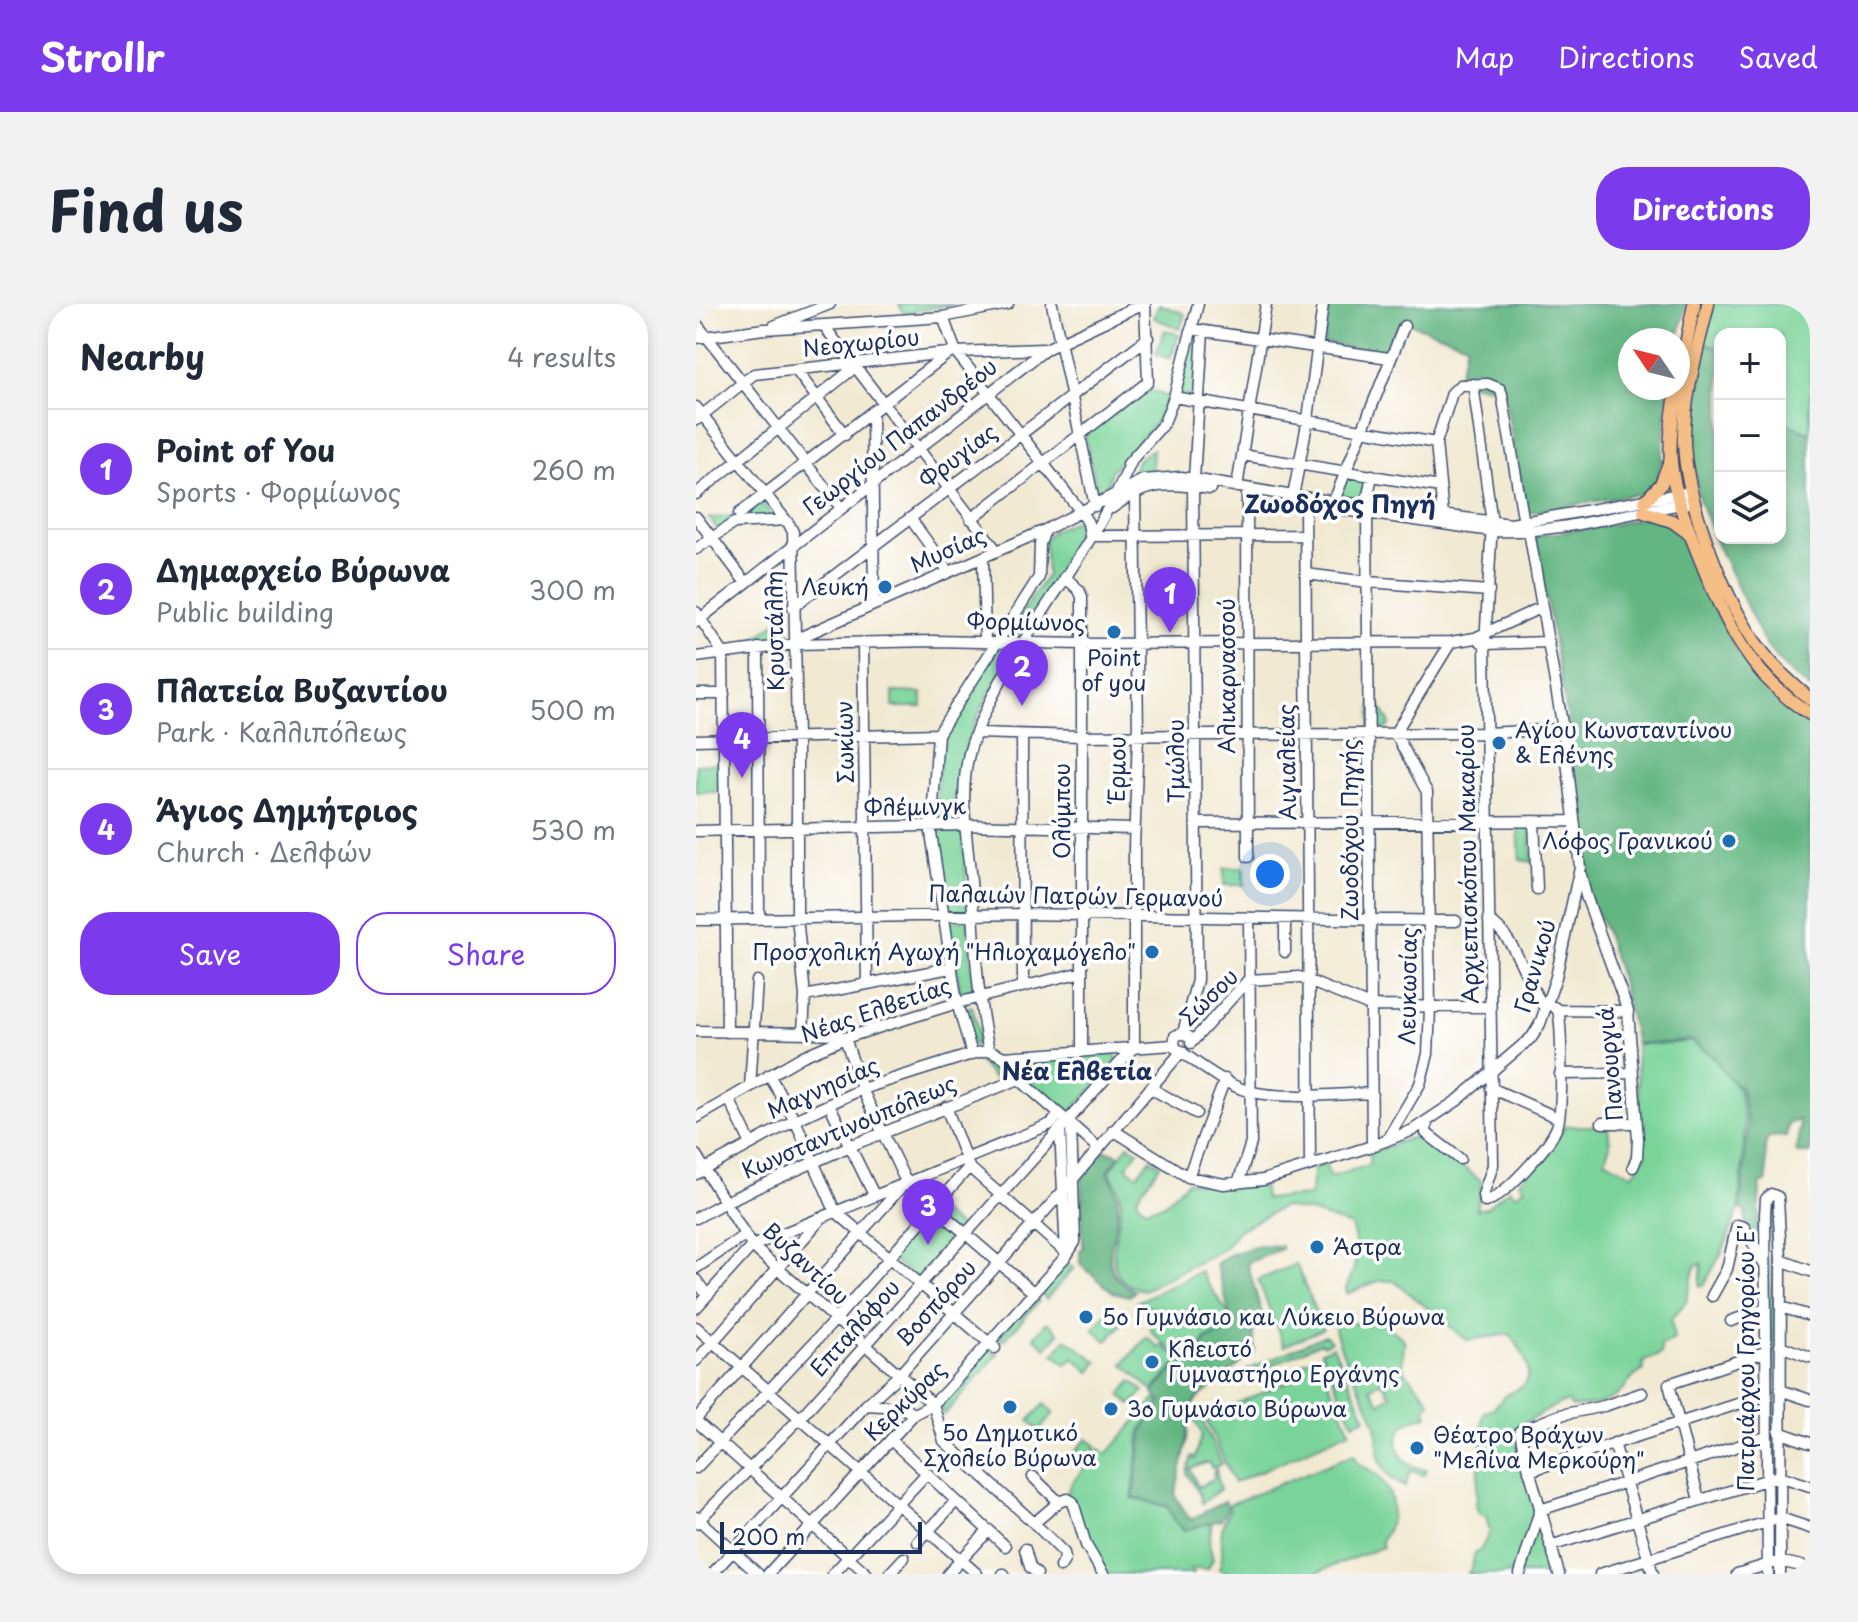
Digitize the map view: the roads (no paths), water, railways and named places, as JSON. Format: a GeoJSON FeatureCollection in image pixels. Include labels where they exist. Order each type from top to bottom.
{"type":"FeatureCollection","features":[{"type":"Feature","properties":{"kind":"main road"},"geometry":{"type":"LineString","coordinates":[[1689,328],[1694,304]]}},
{"type":"Feature","properties":{"kind":"main road"},"geometry":{"type":"LineString","coordinates":[[1708,304],[1685,429],[1686,498],[1691,535],[1724,615],[1744,652],[1770,683],[1810,714]]}},
{"type":"Feature","properties":{"kind":"main road"},"geometry":{"type":"LineString","coordinates":[[1676,400],[1670,458],[1661,484],[1644,506],[1691,535]]}},
{"type":"Feature","properties":{"kind":"main road"},"geometry":{"type":"LineString","coordinates":[[1670,458],[1745,625],[1780,673],[1810,699]]}},
{"type":"Feature","properties":{"kind":"street"},"geometry":{"type":"LineString","coordinates":[[764,329],[809,307],[830,304]]}},
{"type":"Feature","properties":{"kind":"street"},"geometry":{"type":"LineString","coordinates":[[701,337],[764,329],[943,317],[962,309],[1008,304]]}},
{"type":"Feature","properties":{"kind":"street"},"geometry":{"type":"LineString","coordinates":[[1052,304],[1081,436],[1102,506]]}},
{"type":"Feature","properties":{"kind":"street"},"geometry":{"type":"LineString","coordinates":[[971,519],[1148,382],[1144,304]]}},
{"type":"Feature","properties":{"kind":"street","name":"Γεωργίου Παπανδρέου"},"geometry":{"type":"LineString","coordinates":[[698,617],[1046,349],[1144,304]]}},
{"type":"Feature","properties":{"kind":"street"},"geometry":{"type":"LineString","coordinates":[[1198,304],[1174,397],[1164,423],[1130,465],[1119,473],[1090,536],[1024,643],[976,733],[968,755],[964,783],[966,825],[979,998],[989,1050],[1004,1057],[1134,1047],[1182,1048],[1225,1079],[1249,1091],[1311,1095],[1372,1093]]}},
{"type":"Feature","properties":{"kind":"street"},"geometry":{"type":"LineString","coordinates":[[1237,487],[1266,304]]}},
{"type":"Feature","properties":{"kind":"street"},"geometry":{"type":"LineString","coordinates":[[1293,496],[1308,419],[1323,304]]}},
{"type":"Feature","properties":{"kind":"street"},"geometry":{"type":"LineString","coordinates":[[943,317],[952,353],[989,393],[1082,513],[1090,536]]}},
{"type":"Feature","properties":{"kind":"street"},"geometry":{"type":"LineString","coordinates":[[696,323],[701,337],[743,382],[841,508]]}},
{"type":"Feature","properties":{"kind":"street"},"geometry":{"type":"LineString","coordinates":[[824,326],[997,551]]}},
{"type":"Feature","properties":{"kind":"street"},"geometry":{"type":"LineString","coordinates":[[1334,501],[1404,326]]}},
{"type":"Feature","properties":{"kind":"street"},"geometry":{"type":"LineString","coordinates":[[1191,329],[1389,358]]}},
{"type":"Feature","properties":{"kind":"street","name":"Τμώλου"},"geometry":{"type":"LineString","coordinates":[[1182,1048],[1197,980],[1193,482],[1203,331]]}},
{"type":"Feature","properties":{"kind":"street","name":"Φρυγίας"},"geometry":{"type":"LineString","coordinates":[[793,607],[1148,338]]}},
{"type":"Feature","properties":{"kind":"street","name":"Νεοχωρίου"},"geometry":{"type":"LineString","coordinates":[[698,414],[754,374],[952,353],[1046,349]]}},
{"type":"Feature","properties":{"kind":"street"},"geometry":{"type":"LineString","coordinates":[[739,514],[952,353]]}},
{"type":"Feature","properties":{"kind":"street"},"geometry":{"type":"LineString","coordinates":[[696,494],[853,365]]}},
{"type":"Feature","properties":{"kind":"street"},"geometry":{"type":"LineString","coordinates":[[796,370],[845,435]]}},
{"type":"Feature","properties":{"kind":"street"},"geometry":{"type":"LineString","coordinates":[[1443,516],[1436,443],[1452,393],[1460,385],[1473,384]]}},
{"type":"Feature","properties":{"kind":"street","name":"Γρανικού"},"geometry":{"type":"LineString","coordinates":[[1113,1130],[1188,1177],[1212,1183],[1263,1180],[1372,1146],[1427,1122],[1529,1042],[1540,1024],[1552,990],[1580,867],[1549,642],[1500,389],[1488,384],[1473,384]]}},
{"type":"Feature","properties":{"kind":"street","name":"Αρχιεπισκόπου Μακαρίου"},"geometry":{"type":"LineString","coordinates":[[1473,384],[1492,527],[1489,591],[1482,639],[1493,1165],[1483,1195],[1485,1202],[1520,1176],[1553,1135],[1558,1118]]}},
{"type":"Feature","properties":{"kind":"street"},"geometry":{"type":"LineString","coordinates":[[1174,397],[1436,443]]}},
{"type":"Feature","properties":{"kind":"street","name":"Κρυστάλλη"},"geometry":{"type":"LineString","coordinates":[[698,414],[793,532],[797,917],[805,996],[803,1032]]}},
{"type":"Feature","properties":{"kind":"street"},"geometry":{"type":"LineString","coordinates":[[872,414],[874,605]]}},
{"type":"Feature","properties":{"kind":"street"},"geometry":{"type":"LineString","coordinates":[[1242,455],[1440,487]]}},
{"type":"Feature","properties":{"kind":"street"},"geometry":{"type":"LineString","coordinates":[[1130,465],[1131,480],[1169,476],[1247,495],[1305,504],[1443,516],[1492,527]]}},
{"type":"Feature","properties":{"kind":"street"},"geometry":{"type":"LineString","coordinates":[[1118,493],[1130,465]]}},
{"type":"Feature","properties":{"kind":"street","name":"Ζωοδόχου Πηγής"},"geometry":{"type":"LineString","coordinates":[[1372,475],[1367,510],[1372,1146]]}},
{"type":"Feature","properties":{"kind":"street","name":"Μυσίας"},"geometry":{"type":"LineString","coordinates":[[795,644],[801,637],[1102,506],[1118,493],[1143,480]]}},
{"type":"Feature","properties":{"kind":"street"},"geometry":{"type":"LineString","coordinates":[[1102,506],[1163,484],[1193,482],[1492,527],[1527,527],[1686,498]]}},
{"type":"Feature","properties":{"kind":"street","name":"Έρμου"},"geometry":{"type":"LineString","coordinates":[[1134,1047],[1138,735],[1135,492]]}},
{"type":"Feature","properties":{"kind":"street","name":"Αλικαρνασσού"},"geometry":{"type":"LineString","coordinates":[[1247,495],[1248,857]]}},
{"type":"Feature","properties":{"kind":"street","name":"Αιγιαλείας"},"geometry":{"type":"LineString","coordinates":[[1305,504],[1310,1164]]}},
{"type":"Feature","properties":{"kind":"street"},"geometry":{"type":"LineString","coordinates":[[696,517],[746,583]]}},
{"type":"Feature","properties":{"kind":"street"},"geometry":{"type":"LineString","coordinates":[[910,518],[949,572]]}},
{"type":"Feature","properties":{"kind":"street"},"geometry":{"type":"LineString","coordinates":[[696,549],[734,523],[786,520]]}},
{"type":"Feature","properties":{"kind":"street"},"geometry":{"type":"LineString","coordinates":[[972,1054],[950,968],[931,826],[938,734],[990,642],[1039,577],[1040,544],[1045,530]]}},
{"type":"Feature","properties":{"kind":"street"},"geometry":{"type":"LineString","coordinates":[[1090,536],[1305,535]]}},
{"type":"Feature","properties":{"kind":"street"},"geometry":{"type":"LineString","coordinates":[[983,557],[990,642]]}},
{"type":"Feature","properties":{"kind":"street"},"geometry":{"type":"LineString","coordinates":[[1306,574],[1489,591]]}},
{"type":"Feature","properties":{"kind":"street","name":"Ολύμπου"},"geometry":{"type":"LineString","coordinates":[[1065,577],[1082,593],[1082,1052]]}},
{"type":"Feature","properties":{"kind":"street","name":"Φορμίωνος"},"geometry":{"type":"LineString","coordinates":[[696,657],[795,644],[1451,642],[1482,639],[1542,607]]}},
{"type":"Feature","properties":{"kind":"street"},"geometry":{"type":"LineString","coordinates":[[698,617],[723,653],[727,1032]]}},
{"type":"Feature","properties":{"kind":"street"},"geometry":{"type":"LineString","coordinates":[[1482,639],[1549,642]]}},
{"type":"Feature","properties":{"kind":"street"},"geometry":{"type":"LineString","coordinates":[[1395,733],[1451,642]]}},
{"type":"Feature","properties":{"kind":"street","name":"Σωκίων"},"geometry":{"type":"LineString","coordinates":[[863,644],[867,984]]}},
{"type":"Feature","properties":{"kind":"street"},"geometry":{"type":"LineString","coordinates":[[758,648],[759,918]]}},
{"type":"Feature","properties":{"kind":"street"},"geometry":{"type":"LineString","coordinates":[[696,694],[724,694]]}},
{"type":"Feature","properties":{"kind":"street"},"geometry":{"type":"LineString","coordinates":[[976,733],[1082,736],[1486,733],[1563,729]]}},
{"type":"Feature","properties":{"kind":"street","name":"Λευκωσίας"},"geometry":{"type":"LineString","coordinates":[[1386,1141],[1420,1084],[1428,1054],[1430,1008],[1427,792],[1395,733]]}},
{"type":"Feature","properties":{"kind":"street"},"geometry":{"type":"LineString","coordinates":[[696,740],[938,734]]}},
{"type":"Feature","properties":{"kind":"street"},"geometry":{"type":"LineString","coordinates":[[1022,735],[1023,986]]}},
{"type":"Feature","properties":{"kind":"street"},"geometry":{"type":"LineString","coordinates":[[1534,821],[1537,889]]}},
{"type":"Feature","properties":{"kind":"street"},"geometry":{"type":"LineString","coordinates":[[1196,823],[1574,821]]}},
{"type":"Feature","properties":{"kind":"street","name":"Φλέμινγκ"},"geometry":{"type":"LineString","coordinates":[[696,831],[966,825],[1135,829]]}},
{"type":"Feature","properties":{"kind":"street","name":"Πανουργιά"},"geometry":{"type":"LineString","coordinates":[[1580,867],[1586,896],[1628,1011],[1637,1157],[1633,1167]]}},
{"type":"Feature","properties":{"kind":"street","name":"Παλαιών Πατρών Γερμανού"},"geometry":{"type":"LineString","coordinates":[[696,920],[1023,914],[1456,921]]}},
{"type":"Feature","properties":{"kind":"street"},"geometry":{"type":"LineString","coordinates":[[1238,1183],[1251,1143],[1249,918]]}},
{"type":"Feature","properties":{"kind":"street"},"geometry":{"type":"LineString","coordinates":[[1285,919],[1285,952]]}},
{"type":"Feature","properties":{"kind":"street"},"geometry":{"type":"LineString","coordinates":[[1489,921],[1498,926],[1507,939],[1544,1007]]}},
{"type":"Feature","properties":{"kind":"street"},"geometry":{"type":"LineString","coordinates":[[805,996],[950,968]]}},
{"type":"Feature","properties":{"kind":"street","name":"Νέας Ελβετίας"},"geometry":{"type":"LineString","coordinates":[[696,1118],[803,1056],[845,1038],[957,1003],[1082,972]]}},
{"type":"Feature","properties":{"kind":"street","name":"Σώσου"},"geometry":{"type":"LineString","coordinates":[[1182,1048],[1248,980],[1299,977],[1370,1006],[1490,1007]]}},
{"type":"Feature","properties":{"kind":"street"},"geometry":{"type":"LineString","coordinates":[[750,1087],[757,981]]}},
{"type":"Feature","properties":{"kind":"street"},"geometry":{"type":"LineString","coordinates":[[1491,1088],[1558,1118],[1561,1027],[1558,1010],[1552,1003],[1552,990]]}},
{"type":"Feature","properties":{"kind":"street"},"geometry":{"type":"LineString","coordinates":[[1558,1010],[1628,1011]]}},
{"type":"Feature","properties":{"kind":"street"},"geometry":{"type":"LineString","coordinates":[[696,1031],[803,1032],[834,1034],[845,1038],[862,1089],[906,1182],[1034,1293]]}},
{"type":"Feature","properties":{"kind":"street","name":"Επταλόφου"},"geometry":{"type":"LineString","coordinates":[[697,1520],[800,1418],[1134,1047]]}},
{"type":"Feature","properties":{"kind":"street","name":"Βοσπόρου"},"geometry":{"type":"LineString","coordinates":[[712,1574],[866,1405],[900,1374],[1062,1192],[1182,1048]]}},
{"type":"Feature","properties":{"kind":"street","name":"Μαγνησίας"},"geometry":{"type":"LineString","coordinates":[[700,1171],[795,1120],[862,1089],[989,1050]]}},
{"type":"Feature","properties":{"kind":"street"},"geometry":{"type":"LineString","coordinates":[[1004,1057],[1019,1079],[1064,1123],[1098,1148]]}},
{"type":"Feature","properties":{"kind":"street"},"geometry":{"type":"LineString","coordinates":[[1560,1074],[1631,1073]]}},
{"type":"Feature","properties":{"kind":"street"},"geometry":{"type":"LineString","coordinates":[[769,1075],[795,1120],[835,1211],[992,1345]]}},
{"type":"Feature","properties":{"kind":"street","name":"Κωνσταντινουπόλεως"},"geometry":{"type":"LineString","coordinates":[[696,1218],[850,1146],[1019,1079]]}},
{"type":"Feature","properties":{"kind":"street"},"geometry":{"type":"LineString","coordinates":[[1188,1177],[1225,1079]]}},
{"type":"Feature","properties":{"kind":"street"},"geometry":{"type":"LineString","coordinates":[[1150,1088],[1196,1113]]}},
{"type":"Feature","properties":{"kind":"street"},"geometry":{"type":"LineString","coordinates":[[729,1099],[751,1144]]}},
{"type":"Feature","properties":{"kind":"street"},"geometry":{"type":"LineString","coordinates":[[829,1104],[874,1195]]}},
{"type":"Feature","properties":{"kind":"street"},"geometry":{"type":"LineString","coordinates":[[946,1107],[968,1163],[1066,1253]]}},
{"type":"Feature","properties":{"kind":"street"},"geometry":{"type":"LineString","coordinates":[[1427,1122],[1426,1133],[1460,1159]]}},
{"type":"Feature","properties":{"kind":"street"},"geometry":{"type":"LineString","coordinates":[[696,1308],[752,1246],[906,1182],[968,1163],[1051,1124],[1064,1123]]}},
{"type":"Feature","properties":{"kind":"street"},"geometry":{"type":"LineString","coordinates":[[1064,1123],[1073,1176],[1075,1242],[1066,1253]]}},
{"type":"Feature","properties":{"kind":"street"},"geometry":{"type":"LineString","coordinates":[[1064,1123],[1062,1192],[1066,1253]]}},
{"type":"Feature","properties":{"kind":"street"},"geometry":{"type":"LineString","coordinates":[[1602,1123],[1635,1123]]}},
{"type":"Feature","properties":{"kind":"street","name":"Βυζαντίου"},"geometry":{"type":"LineString","coordinates":[[696,1155],[700,1171],[725,1202],[752,1246],[933,1404]]}},
{"type":"Feature","properties":{"kind":"street"},"geometry":{"type":"LineString","coordinates":[[696,1468],[836,1319],[934,1207],[968,1163]]}},
{"type":"Feature","properties":{"kind":"street"},"geometry":{"type":"LineString","coordinates":[[867,1574],[696,1420],[906,1182]]}},
{"type":"Feature","properties":{"kind":"street","name":"Πατριάρχου Γρηγορίου Ε'"},"geometry":{"type":"LineString","coordinates":[[1768,1569],[1766,1199],[1771,1194],[1778,1197],[1781,1260],[1780,1574]]}},
{"type":"Feature","properties":{"kind":"street"},"geometry":{"type":"LineString","coordinates":[[696,1361],[824,1216]]}},
{"type":"Feature","properties":{"kind":"street"},"geometry":{"type":"LineString","coordinates":[[1712,1296],[1727,1269],[1737,1225],[1744,1227],[1766,1267]]}},
{"type":"Feature","properties":{"kind":"street"},"geometry":{"type":"LineString","coordinates":[[696,1268],[745,1235]]}},
{"type":"Feature","properties":{"kind":"street","name":"Κερκύρας"},"geometry":{"type":"LineString","coordinates":[[768,1574],[914,1414],[933,1404],[992,1345],[1066,1253]]}},
{"type":"Feature","properties":{"kind":"street"},"geometry":{"type":"LineString","coordinates":[[1781,1260],[1810,1271]]}},
{"type":"Feature","properties":{"kind":"street"},"geometry":{"type":"LineString","coordinates":[[696,1280],[707,1295]]}},
{"type":"Feature","properties":{"kind":"street"},"geometry":{"type":"LineString","coordinates":[[1781,1307],[1810,1316]]}},
{"type":"Feature","properties":{"kind":"street"},"geometry":{"type":"LineString","coordinates":[[1731,1321],[1766,1309]]}},
{"type":"Feature","properties":{"kind":"street"},"geometry":{"type":"LineString","coordinates":[[696,1327],[977,1574]]}},
{"type":"Feature","properties":{"kind":"street"},"geometry":{"type":"LineString","coordinates":[[1780,1346],[1810,1357]]}},
{"type":"Feature","properties":{"kind":"street"},"geometry":{"type":"LineString","coordinates":[[1699,1500],[1669,1384],[1765,1352]]}},
{"type":"Feature","properties":{"kind":"street"},"geometry":{"type":"LineString","coordinates":[[1780,1390],[1810,1400]]}},
{"type":"Feature","properties":{"kind":"street"},"geometry":{"type":"LineString","coordinates":[[1559,1574],[1520,1431],[1560,1415],[1604,1406],[1642,1393]]}},
{"type":"Feature","properties":{"kind":"street"},"geometry":{"type":"LineString","coordinates":[[1529,1471],[1766,1395]]}},
{"type":"Feature","properties":{"kind":"street"},"geometry":{"type":"LineString","coordinates":[[933,1404],[944,1441],[1064,1553],[1065,1559],[1060,1567]]}},
{"type":"Feature","properties":{"kind":"street"},"geometry":{"type":"LineString","coordinates":[[866,1405],[900,1407],[914,1414]]}},
{"type":"Feature","properties":{"kind":"street"},"geometry":{"type":"LineString","coordinates":[[1779,1432],[1810,1443]]}},
{"type":"Feature","properties":{"kind":"street"},"geometry":{"type":"LineString","coordinates":[[1540,1510],[1766,1437]]}},
{"type":"Feature","properties":{"kind":"street"},"geometry":{"type":"LineString","coordinates":[[891,1440],[1005,1546]]}},
{"type":"Feature","properties":{"kind":"street"},"geometry":{"type":"LineString","coordinates":[[1614,1443],[1653,1574]]}},
{"type":"Feature","properties":{"kind":"street"},"geometry":{"type":"LineString","coordinates":[[833,1574],[927,1473]]}},
{"type":"Feature","properties":{"kind":"street"},"geometry":{"type":"LineString","coordinates":[[1550,1546],[1779,1476],[1810,1486]]}},
{"type":"Feature","properties":{"kind":"street"},"geometry":{"type":"LineString","coordinates":[[1033,1477],[1059,1502]]}},
{"type":"Feature","properties":{"kind":"street"},"geometry":{"type":"LineString","coordinates":[[918,1542],[956,1501]]}},
{"type":"Feature","properties":{"kind":"street"},"geometry":{"type":"LineString","coordinates":[[1034,1523],[1059,1502],[1071,1501],[1086,1545],[1103,1574]]}},
{"type":"Feature","properties":{"kind":"street"},"geometry":{"type":"LineString","coordinates":[[1520,1574],[1540,1510]]}},
{"type":"Feature","properties":{"kind":"street"},"geometry":{"type":"LineString","coordinates":[[1600,1574],[1780,1518],[1810,1528]]}},
{"type":"Feature","properties":{"kind":"street"},"geometry":{"type":"LineString","coordinates":[[697,1520],[758,1574]]}},
{"type":"Feature","properties":{"kind":"street"},"geometry":{"type":"LineString","coordinates":[[948,1574],[989,1530]]}},
{"type":"Feature","properties":{"kind":"street"},"geometry":{"type":"LineString","coordinates":[[1025,1549],[1030,1567],[1037,1574]]}},
{"type":"Feature","properties":{"kind":"street"},"geometry":{"type":"LineString","coordinates":[[889,1574],[904,1558]]}},
{"type":"Feature","properties":{"kind":"street"},"geometry":{"type":"LineString","coordinates":[[1737,1574],[1768,1569],[1779,1561],[1810,1568]]}},
{"type":"Feature","properties":{"kind":"place","name":"Λευκή"},"geometry":{"type":"Point","coordinates":[885,587]}},
{"type":"Feature","properties":{"kind":"place","name":"Point of you"},"geometry":{"type":"Point","coordinates":[1114,632]}},
{"type":"Feature","properties":{"kind":"place","name":"Point of You"},"geometry":{"type":"Point","coordinates":[1170,633]}},
{"type":"Feature","properties":{"kind":"place","name":"Δημαρχείο Βύρωνα"},"geometry":{"type":"Point","coordinates":[1022,706]}},
{"type":"Feature","properties":{"kind":"place","name":"Αγίου Κωνσταντίνου & Ελένης"},"geometry":{"type":"Point","coordinates":[1499,743]}},
{"type":"Feature","properties":{"kind":"place","name":"Άγιος Δημήτριος"},"geometry":{"type":"Point","coordinates":[742,778]}},
{"type":"Feature","properties":{"kind":"place","name":"Λόφος Γρανικού"},"geometry":{"type":"Point","coordinates":[1729,841]}},
{"type":"Feature","properties":{"kind":"place","name":"Προσχολική Αγωγή \"Ηλιοχαμόγελο\""},"geometry":{"type":"Point","coordinates":[1152,952]}},
{"type":"Feature","properties":{"kind":"place","name":"Πλατεία Βυζαντίου"},"geometry":{"type":"Point","coordinates":[928,1245]}},
{"type":"Feature","properties":{"kind":"place","name":"Άστρα"},"geometry":{"type":"Point","coordinates":[1317,1247]}},
{"type":"Feature","properties":{"kind":"place","name":"5ο Γυμνάσιο και Λύκειο Βύρωνα"},"geometry":{"type":"Point","coordinates":[1086,1317]}},
{"type":"Feature","properties":{"kind":"place","name":"Κλειστό Γυμναστήριο Εργάνης"},"geometry":{"type":"Point","coordinates":[1152,1362]}},
{"type":"Feature","properties":{"kind":"place","name":"5ο Δημοτικό Σχολείο Βύρωνα"},"geometry":{"type":"Point","coordinates":[1010,1407]}},
{"type":"Feature","properties":{"kind":"place","name":"3ο Γυμνάσιο Βύρωνα"},"geometry":{"type":"Point","coordinates":[1111,1409]}},
{"type":"Feature","properties":{"kind":"place","name":"Θέατρο Βράχων \"Μελίνα Μερκούρη\""},"geometry":{"type":"Point","coordinates":[1417,1448]}},
{"type":"Feature","properties":{"kind":"district","name":"Ζωοδόχος Πηγή"},"geometry":{"type":"Point","coordinates":[1340,505]}},
{"type":"Feature","properties":{"kind":"district","name":"Νέα Ελβετία"},"geometry":{"type":"Point","coordinates":[1077,1072]}}]}
